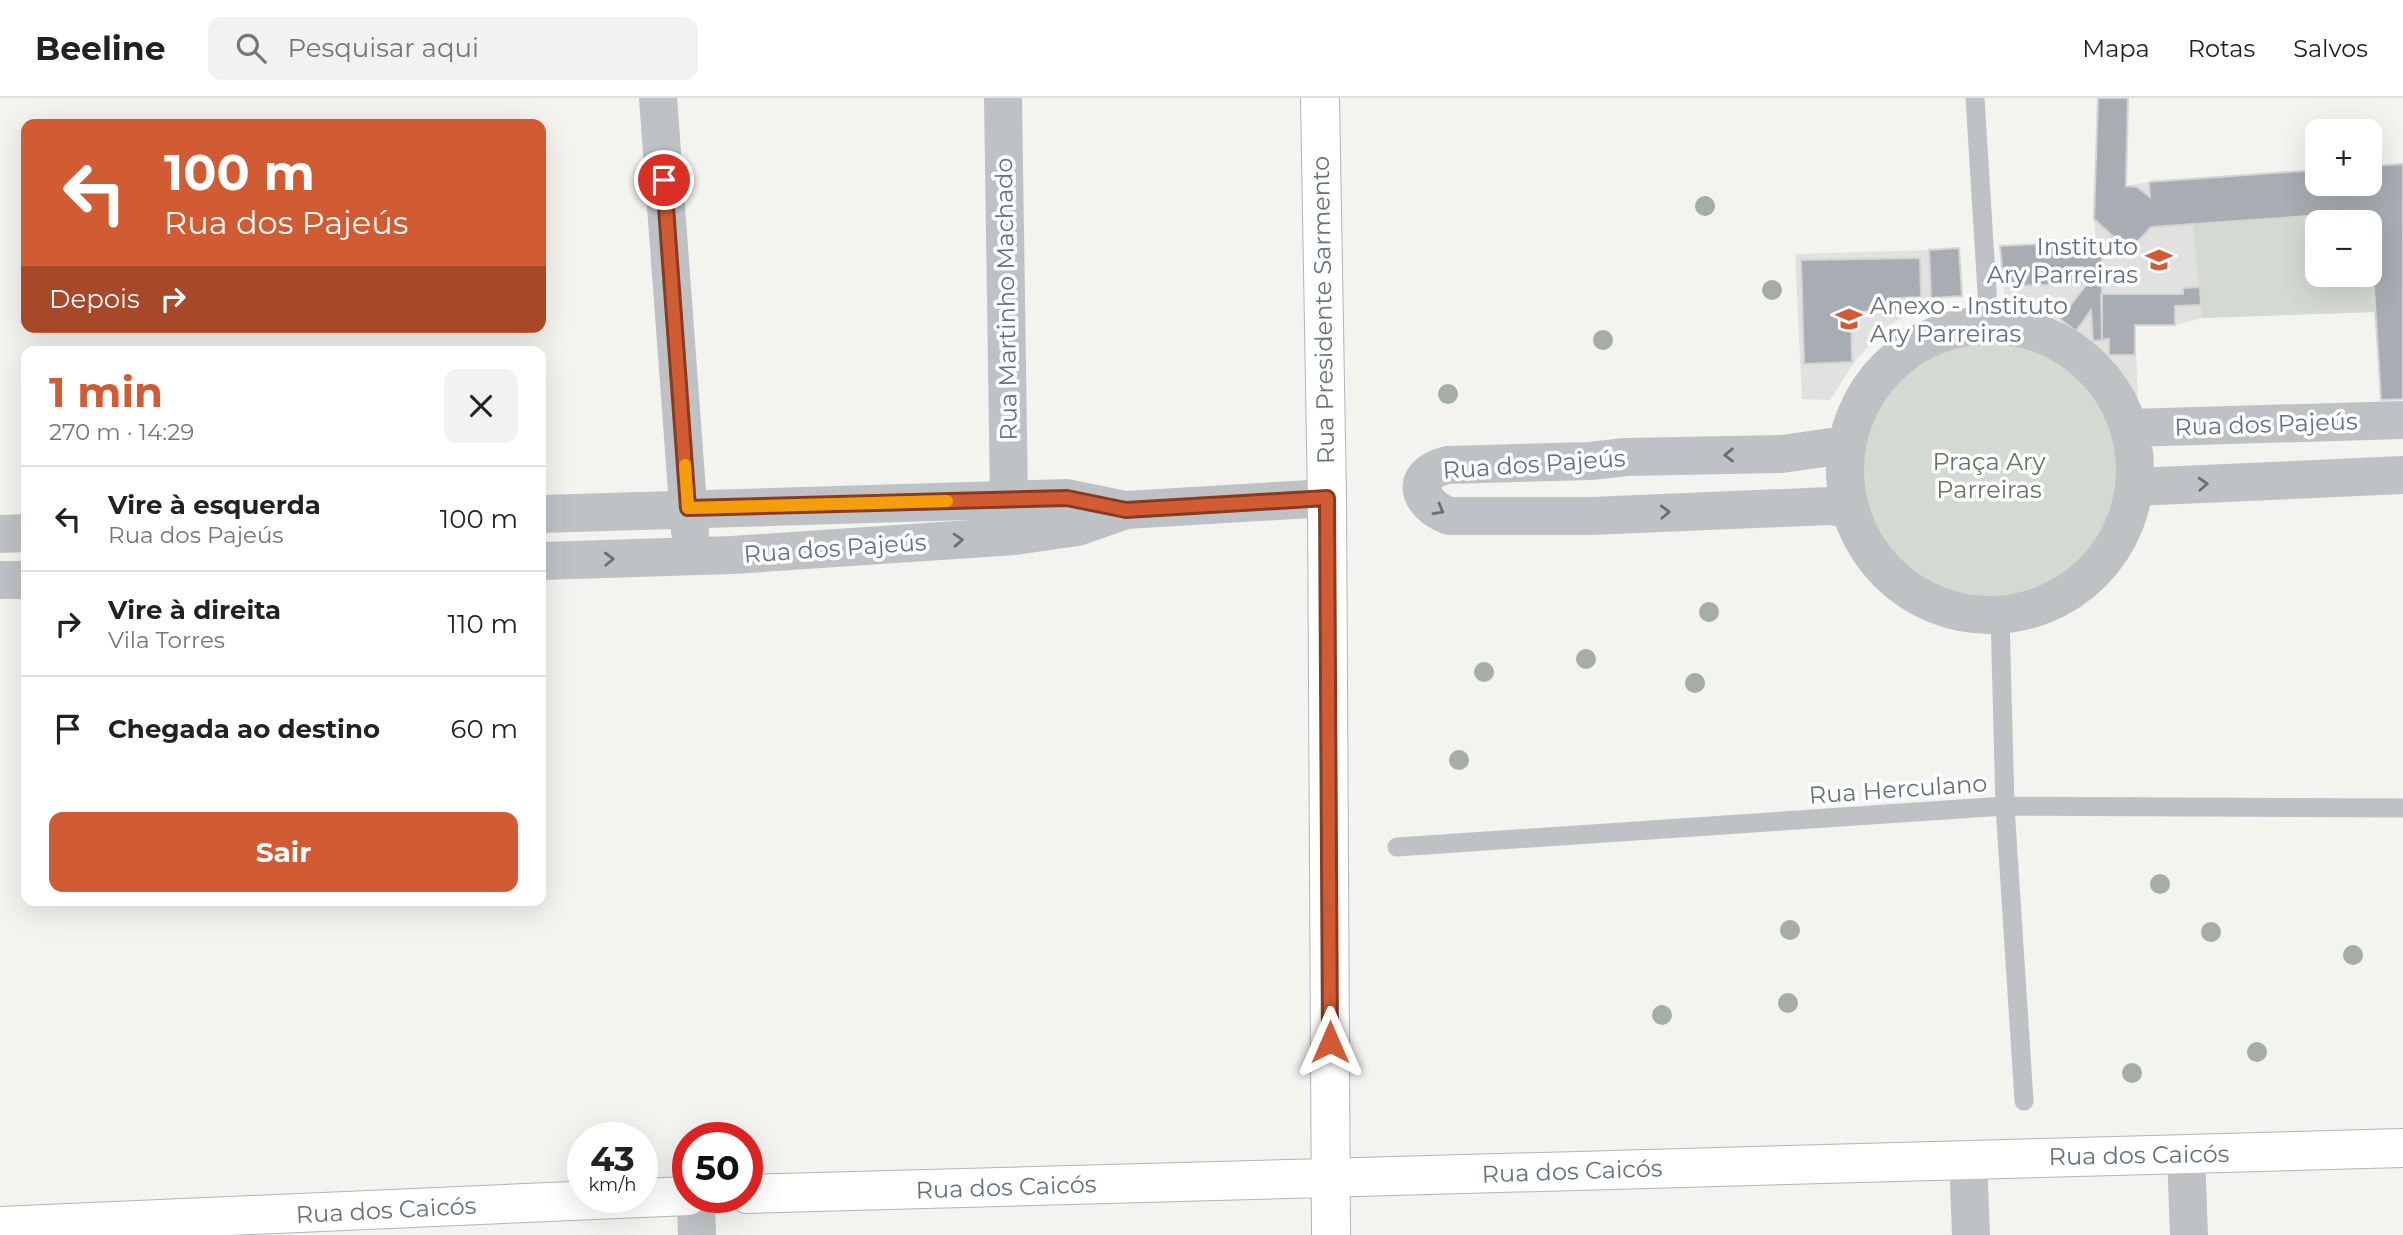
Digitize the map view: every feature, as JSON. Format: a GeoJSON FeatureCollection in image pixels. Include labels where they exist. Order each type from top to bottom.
{"type":"FeatureCollection","features":[{"type":"Feature","properties":{"kind":"street"},"geometry":{"type":"LineString","coordinates":[[658,98],[692,556]]}},
{"type":"Feature","properties":{"kind":"street","name":"Rua Martinho Machado"},"geometry":{"type":"LineString","coordinates":[[1003,98],[1009,500]]}},
{"type":"Feature","properties":{"kind":"street","name":"Rua Presidente Sarmento"},"geometry":{"type":"LineString","coordinates":[[1320,98],[1327,498],[1331,1235]]}},
{"type":"Feature","properties":{"kind":"street"},"geometry":{"type":"LineString","coordinates":[[1989,324],[2040,333],[2084,359],[2117,398],[2129,428],[2136,467],[2135,487],[2121,536],[2091,576],[2049,604],[2000,616],[1960,613],[1923,600],[1890,576],[1864,545],[1849,509],[1843,477],[1845,445],[1863,397],[1895,358],[1939,333],[1989,324]]}},
{"type":"Feature","properties":{"kind":"street","name":"Rua dos Pajeús"},"geometry":{"type":"LineString","coordinates":[[2129,428],[2403,420]]}},
{"type":"Feature","properties":{"kind":"street","name":"Rua dos Pajeús"},"geometry":{"type":"LineString","coordinates":[[1845,445],[1782,454],[1626,457],[1590,461],[1447,465],[1433,469],[1426,477],[1422,489],[1426,501],[1434,510],[1448,516],[1591,516],[1830,506],[1849,509]]}},
{"type":"Feature","properties":{"kind":"street"},"geometry":{"type":"LineString","coordinates":[[1782,454],[1791,508]]}},
{"type":"Feature","properties":{"kind":"street"},"geometry":{"type":"LineString","coordinates":[[1590,461],[1591,516]]}},
{"type":"Feature","properties":{"kind":"street"},"geometry":{"type":"LineString","coordinates":[[2135,487],[2403,475]]}},
{"type":"Feature","properties":{"kind":"street","name":"Rua dos Pajeús"},"geometry":{"type":"LineString","coordinates":[[546,514],[1067,498],[1126,510],[1327,498]]}},
{"type":"Feature","properties":{"kind":"street","name":"Rua dos Pajeús"},"geometry":{"type":"LineString","coordinates":[[546,561],[732,555],[1015,536],[1077,527],[1126,510]]}},
{"type":"Feature","properties":{"kind":"street"},"geometry":{"type":"LineString","coordinates":[[0,534],[21,533]]}},
{"type":"Feature","properties":{"kind":"street"},"geometry":{"type":"LineString","coordinates":[[0,580],[21,580]]}},
{"type":"Feature","properties":{"kind":"street","name":"Rua dos Caicós"},"geometry":{"type":"LineString","coordinates":[[763,1194],[2401,1149]]}},
{"type":"Feature","properties":{"kind":"street"},"geometry":{"type":"LineString","coordinates":[[2186,1154],[2189,1235]]}},
{"type":"Feature","properties":{"kind":"street"},"geometry":{"type":"LineString","coordinates":[[1968,1160],[1971,1235]]}},
{"type":"Feature","properties":{"kind":"street","name":"Rua dos Caicós"},"geometry":{"type":"LineString","coordinates":[[0,1226],[672,1197]]}},
{"type":"Feature","properties":{"kind":"street"},"geometry":{"type":"LineString","coordinates":[[696,1213],[697,1235]]}},
{"type":"Feature","properties":{"kind":"lane"},"geometry":{"type":"LineString","coordinates":[[1975,98],[1989,324]]}},
{"type":"Feature","properties":{"kind":"lane"},"geometry":{"type":"LineString","coordinates":[[2000,616],[2005,806],[2024,1101]]}},
{"type":"Feature","properties":{"kind":"lane","name":"Rua Herculano"},"geometry":{"type":"LineString","coordinates":[[1396,848],[2005,806],[2403,808]]}},
{"type":"Feature","properties":{"kind":"shaded area","name":"Instituto Ary Parreiras"},"geometry":{"type":"Polygon","coordinates":[[[2098,98],[2128,98],[2126,186],[2305,171],[2305,196],[2382,196],[2382,165],[2403,164],[2403,399],[2381,400],[2374,312],[2202,318],[2175,325],[2135,325],[2138,403],[2123,379],[2103,356],[2068,325],[2050,316],[2005,302],[2000,246],[2096,241],[2094,219],[2098,98]]]}},
{"type":"Feature","properties":{"kind":"shaded area","name":"Anexo - Instituto Ary Parreiras"},"geometry":{"type":"Polygon","coordinates":[[[1929,250],[1932,308],[1912,313],[1887,326],[1855,361],[1830,400],[1802,399],[1795,254],[1929,250]]]}},
{"type":"Feature","properties":{"kind":"green space"},"geometry":{"type":"Polygon","coordinates":[[[2305,217],[2305,287],[2372,287],[2374,312],[2202,318],[2193,225],[2305,217]]]}},
{"type":"Feature","properties":{"kind":"green space","name":"Praça Ary Parreiras"},"geometry":{"type":"Polygon","coordinates":[[[1989,336],[2042,346],[2066,359],[2087,376],[2104,397],[2117,421],[2127,474],[2117,527],[2104,551],[2087,572],[2066,589],[2042,602],[1989,612],[1936,602],[1912,589],[1891,572],[1874,551],[1861,527],[1851,474],[1861,421],[1874,397],[1891,376],[1912,359],[1936,346],[1989,336]]]}},
{"type":"Feature","properties":{"kind":"building"},"geometry":{"type":"Polygon","coordinates":[[[2098,98],[2128,98],[2126,186],[2137,187],[2150,197],[2149,182],[2305,171],[2305,196],[2382,196],[2382,165],[2403,164],[2403,399],[2381,400],[2374,287],[2382,287],[2382,210],[2305,210],[2305,216],[2151,227],[2129,251],[2094,219],[2098,98]]]}},
{"type":"Feature","properties":{"kind":"building"},"geometry":{"type":"Polygon","coordinates":[[[2102,241],[2102,340],[2093,341],[2091,310],[2076,331],[2060,319],[2087,284],[2004,286],[2000,246],[2102,241]]]}},
{"type":"Feature","properties":{"kind":"building"},"geometry":{"type":"Polygon","coordinates":[[[1959,248],[1962,296],[1931,298],[1929,250],[1959,248]]]}},
{"type":"Feature","properties":{"kind":"building","name":"Anexo - Instituto Ary Parreiras"},"geometry":{"type":"Polygon","coordinates":[[[1920,258],[1921,297],[1900,298],[1900,311],[1851,312],[1852,362],[1804,364],[1801,260],[1920,258]]]}},
{"type":"Feature","properties":{"kind":"building"},"geometry":{"type":"Polygon","coordinates":[[[2200,287],[2201,305],[2175,306],[2175,325],[2135,325],[2135,355],[2109,355],[2109,339],[2102,340],[2101,294],[2183,294],[2183,288],[2200,287]]]}},
{"type":"Feature","properties":{"kind":"slow traffic"},"geometry":{"type":"LineString","coordinates":[[685,465],[688,508],[947,501]]}},
{"type":"Feature","properties":{"kind":"place","name":"Instituto Ary Parreiras"},"geometry":{"type":"Point","coordinates":[2159,260]}},
{"type":"Feature","properties":{"kind":"place","name":"Anexo - Instituto Ary Parreiras"},"geometry":{"type":"Point","coordinates":[1849,319]}},
{"type":"Feature","properties":{"kind":"route"},"geometry":{"type":"LineString","coordinates":[[664,180],[688,508],[1067,498],[1126,510],[1327,498],[1330,1042]]}}]}
